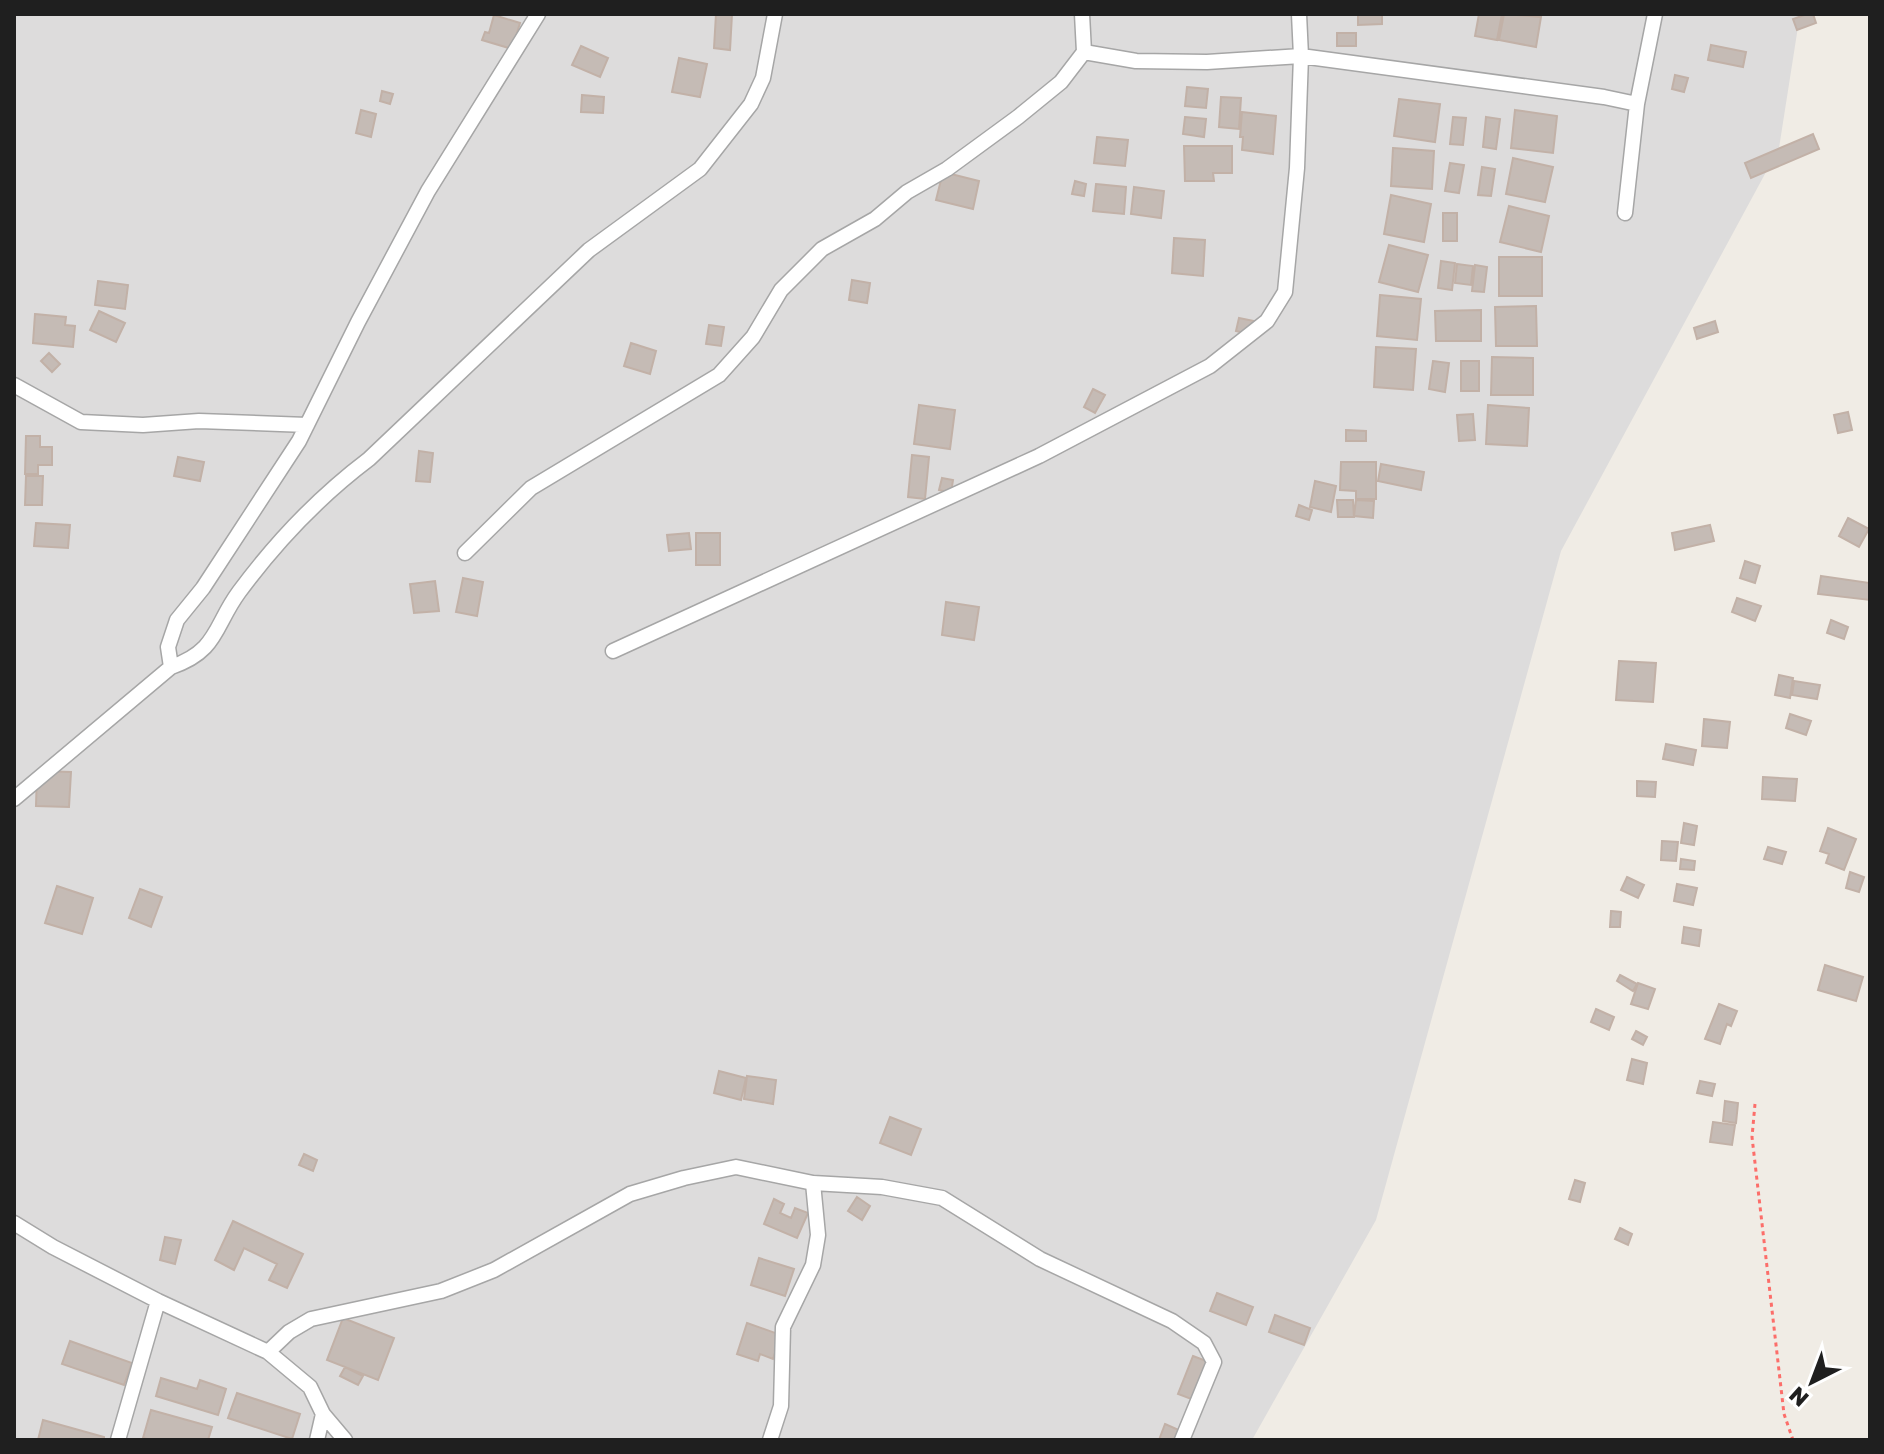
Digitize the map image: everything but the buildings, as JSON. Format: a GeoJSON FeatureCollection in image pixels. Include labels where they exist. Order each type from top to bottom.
{"type":"FeatureCollection","features":[{"type":"Feature","properties":{"kind":"street"},"geometry":{"type":"LineString","coordinates":[[171,667],[168,647],[177,620],[203,588],[307,425],[428,191],[538,14]]}},
{"type":"Feature","properties":{"kind":"street"},"geometry":{"type":"LineString","coordinates":[[14,799],[171,667],[188,661],[211,643],[237,594],[333,486],[369,459],[589,250],[700,169],[751,104],[763,78],[775,14]]}},
{"type":"Feature","properties":{"kind":"street"},"geometry":{"type":"LineString","coordinates":[[465,553],[531,488],[719,375],[753,337],[781,290],[822,249],[875,219],[907,192],[947,169],[1061,82],[1084,52],[1082,14]]}},
{"type":"Feature","properties":{"kind":"street"},"geometry":{"type":"LineString","coordinates":[[613,651],[1039,456],[1210,366],[1267,321],[1285,292],[1297,168],[1301,56],[1299,14]]}},
{"type":"Feature","properties":{"kind":"street"},"geometry":{"type":"LineString","coordinates":[[1625,213],[1637,104],[1655,14]]}},
{"type":"Feature","properties":{"kind":"street"},"geometry":{"type":"LineString","coordinates":[[1084,52],[1136,61],[1207,62],[1301,56],[1637,104]]}},
{"type":"Feature","properties":{"kind":"street"},"geometry":{"type":"LineString","coordinates":[[14,385],[81,422],[143,425],[199,421],[307,425]]}},
{"type":"Feature","properties":{"kind":"street"},"geometry":{"type":"LineString","coordinates":[[268,1352],[289,1332],[311,1319],[441,1291],[494,1270],[630,1194],[736,1167],[813,1183],[882,1187],[942,1198],[1040,1259],[1172,1321],[1204,1343],[1214,1362],[1182,1440]]}},
{"type":"Feature","properties":{"kind":"street"},"geometry":{"type":"LineString","coordinates":[[770,1440],[781,1406],[783,1327],[813,1265],[818,1235],[813,1183]]}},
{"type":"Feature","properties":{"kind":"street"},"geometry":{"type":"LineString","coordinates":[[14,1223],[53,1247],[158,1301],[268,1352],[310,1387],[323,1414],[345,1440]]}},
{"type":"Feature","properties":{"kind":"street"},"geometry":{"type":"LineString","coordinates":[[118,1440],[158,1301]]}},
{"type":"Feature","properties":{"kind":"street"},"geometry":{"type":"LineString","coordinates":[[317,1440],[323,1414]]}},
{"type":"Feature","properties":{"kind":"path"},"geometry":{"type":"LineString","coordinates":[[1755,1104],[1752,1137],[1761,1221],[1784,1414],[1793,1440]]}},
{"type":"Feature","properties":{"kind":"shaded area"},"geometry":{"type":"Polygon","coordinates":[[[14,14],[1800,14],[1779,148],[1561,551],[1376,1220],[1252,1440],[14,1440],[14,14]]]}}]}
